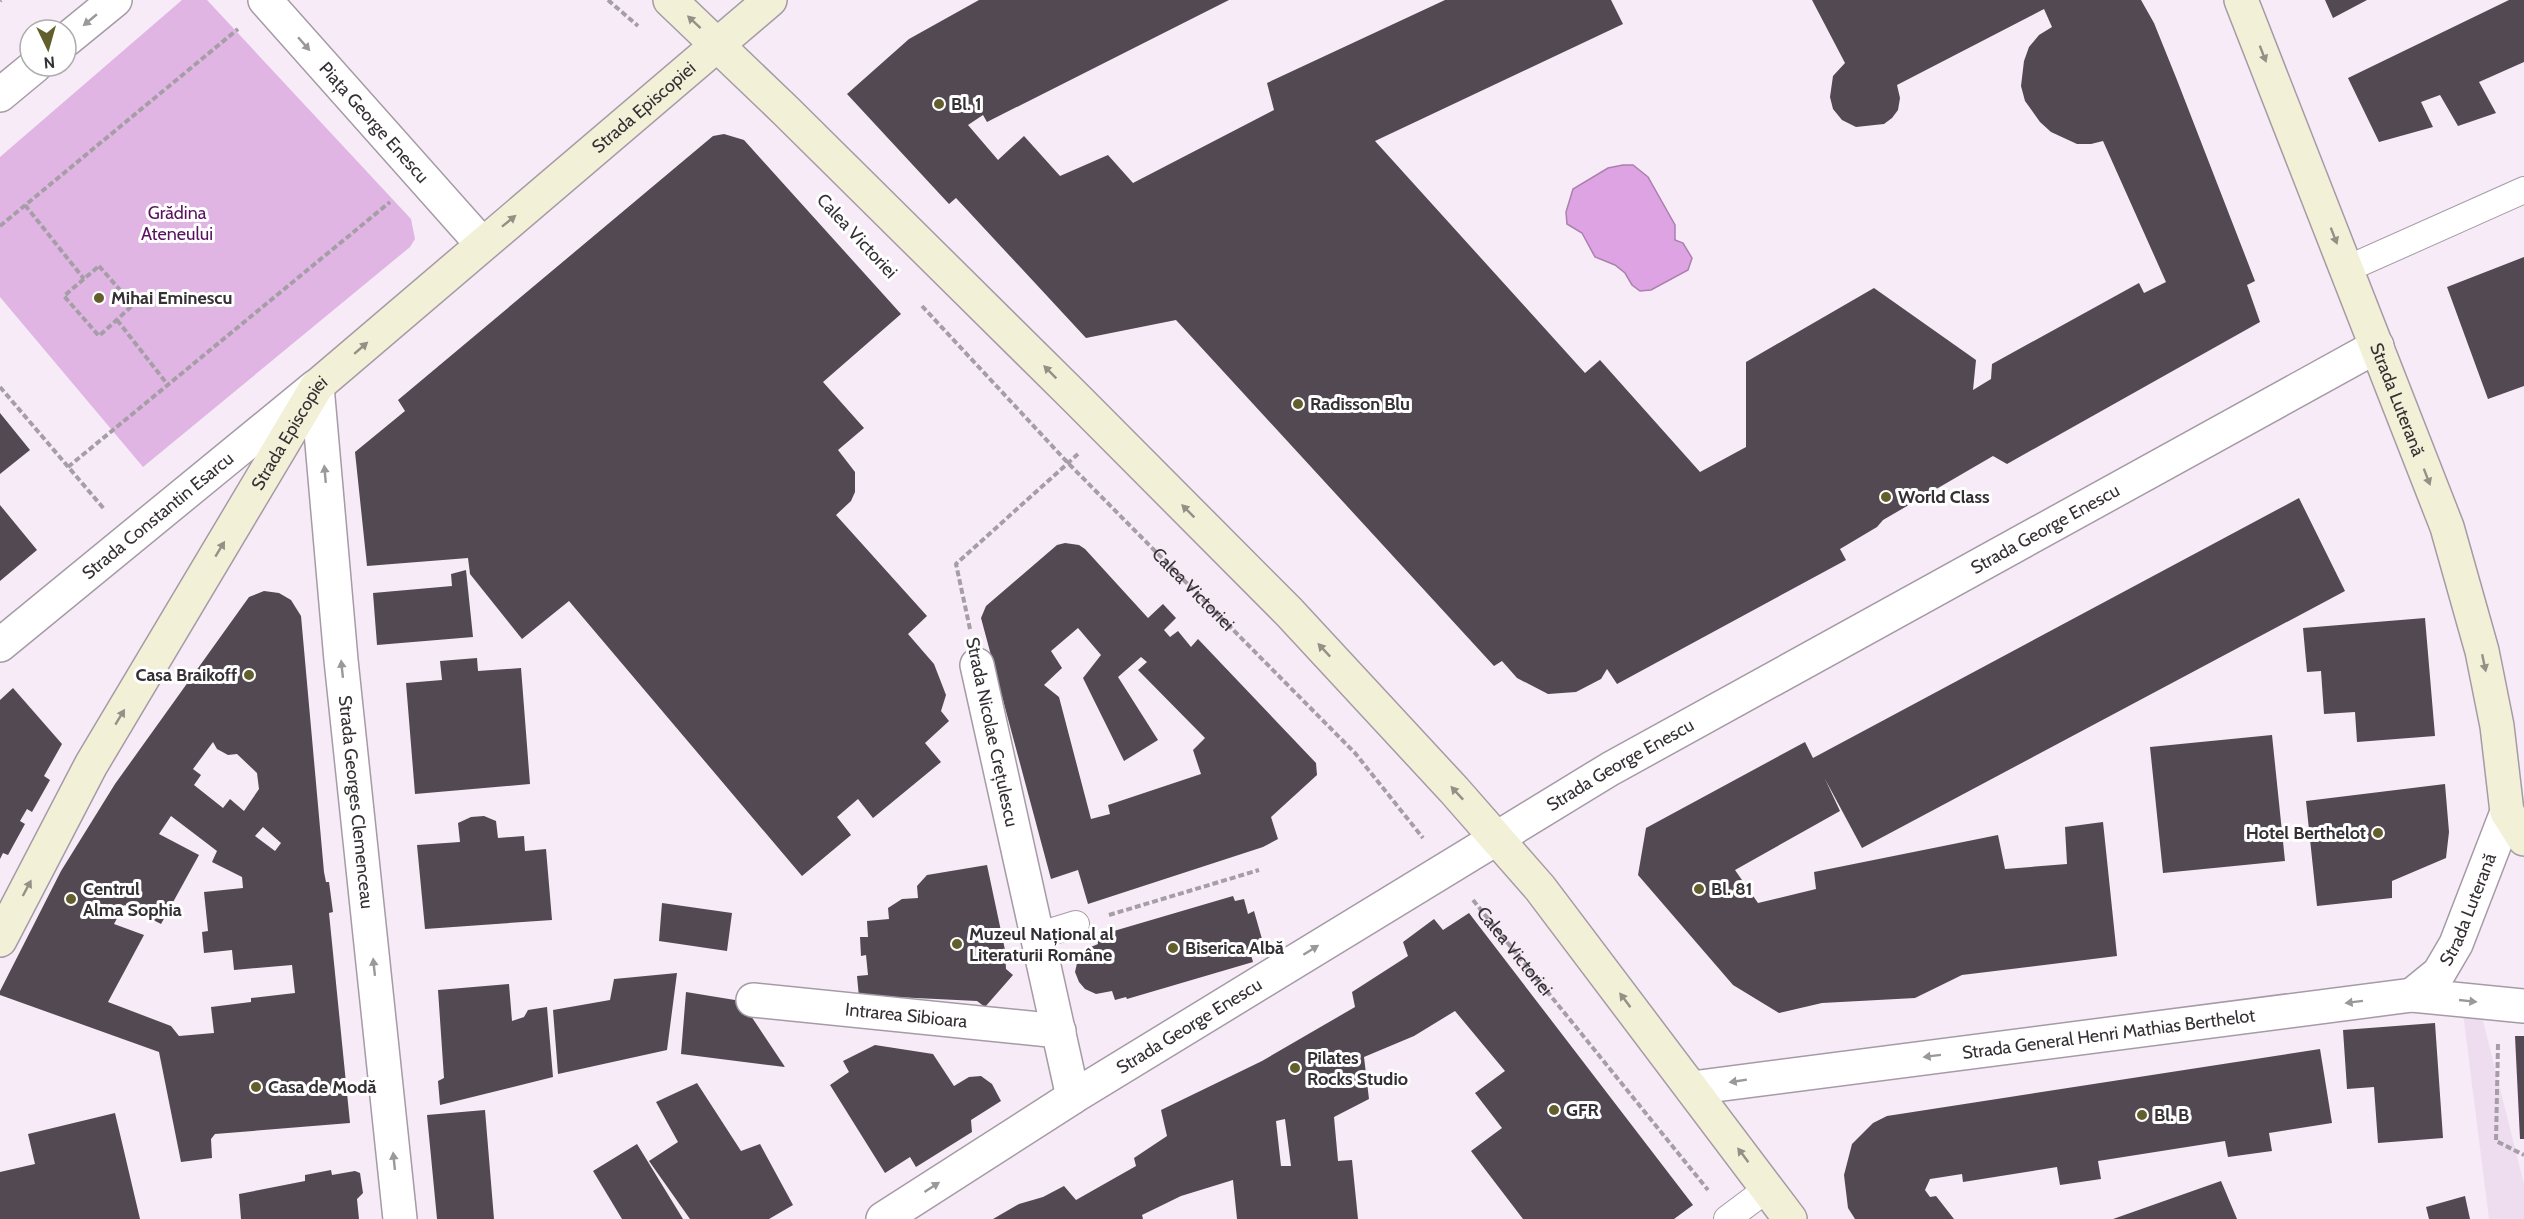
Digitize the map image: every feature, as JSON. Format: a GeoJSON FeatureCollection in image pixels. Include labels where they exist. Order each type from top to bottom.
{"type":"FeatureCollection","features":[{"type":"Feature","properties":{"kind":"street"},"geometry":{"type":"LineString","coordinates":[[78,30],[115,0]]}},
{"type":"Feature","properties":{"kind":"street","name":"Calea Victoriei"},"geometry":{"type":"LineString","coordinates":[[670,0],[718,44],[1289,612],[1496,836],[1540,888],[1790,1219]]}},
{"type":"Feature","properties":{"kind":"street","name":"Strada Episcopiei"},"geometry":{"type":"LineString","coordinates":[[0,940],[92,765],[317,386],[770,0]]}},
{"type":"Feature","properties":{"kind":"street","name":"Strada Luterană"},"geometry":{"type":"LineString","coordinates":[[2241,0],[2447,527],[2462,573],[2497,726],[2516,826],[2457,945],[2439,973],[2412,995]]}},
{"type":"Feature","properties":{"kind":"street","name":"Piața George Enescu"},"geometry":{"type":"LineString","coordinates":[[267,2],[482,244]]}},
{"type":"Feature","properties":{"kind":"street"},"geometry":{"type":"LineString","coordinates":[[0,95],[21,78]]}},
{"type":"Feature","properties":{"kind":"street","name":"Strada George Enescu"},"geometry":{"type":"LineString","coordinates":[[883,1219],[1073,1096],[1496,836],[1610,769],[2377,346]]}},
{"type":"Feature","properties":{"kind":"street","name":"Strada Constantin Esarcu"},"geometry":{"type":"LineString","coordinates":[[0,645],[317,386]]}},
{"type":"Feature","properties":{"kind":"street","name":"Strada Georges Clemenceau"},"geometry":{"type":"LineString","coordinates":[[317,386],[342,672],[400,1219]]}},
{"type":"Feature","properties":{"kind":"street","name":"Strada Nicolae Crețulescu"},"geometry":{"type":"LineString","coordinates":[[977,664],[1073,1096]]}},
{"type":"Feature","properties":{"kind":"street","name":"Strada General Henri Mathias Berthelot"},"geometry":{"type":"LineString","coordinates":[[1692,1088],[2412,995],[2511,1005]]}},
{"type":"Feature","properties":{"kind":"street","name":"Intrarea Sibioara"},"geometry":{"type":"LineString","coordinates":[[753,1000],[1059,1031]]}},
{"type":"Feature","properties":{"kind":"lane"},"geometry":{"type":"LineString","coordinates":[[2347,269],[2524,190]]}},
{"type":"Feature","properties":{"kind":"lane"},"geometry":{"type":"LineString","coordinates":[[1037,936],[1076,924]]}},
{"type":"Feature","properties":{"kind":"lane"},"geometry":{"type":"LineString","coordinates":[[1728,1218],[1767,1189]]}},
{"type":"Feature","properties":{"kind":"path"},"geometry":{"type":"LineString","coordinates":[[608,0],[644,31]]}},
{"type":"Feature","properties":{"kind":"path"},"geometry":{"type":"LineString","coordinates":[[0,226],[267,2]]}},
{"type":"Feature","properties":{"kind":"path"},"geometry":{"type":"LineString","coordinates":[[68,467],[421,177]]}},
{"type":"Feature","properties":{"kind":"path"},"geometry":{"type":"LineString","coordinates":[[25,206],[84,279]]}},
{"type":"Feature","properties":{"kind":"path"},"geometry":{"type":"LineString","coordinates":[[99,266],[133,305],[117,320],[99,336],[64,296],[99,266]]}},
{"type":"Feature","properties":{"kind":"path","name":"Calea Victoriei"},"geometry":{"type":"LineString","coordinates":[[921,305],[1068,463],[1355,753],[1728,1218]]}},
{"type":"Feature","properties":{"kind":"path"},"geometry":{"type":"LineString","coordinates":[[117,320],[168,385]]}},
{"type":"Feature","properties":{"kind":"path"},"geometry":{"type":"LineString","coordinates":[[0,387],[128,539]]}},
{"type":"Feature","properties":{"kind":"path","name":"Strada Nicolae Crețulescu"},"geometry":{"type":"LineString","coordinates":[[977,664],[956,564],[1106,428]]}},
{"type":"Feature","properties":{"kind":"path"},"geometry":{"type":"LineString","coordinates":[[1076,924],[1259,870]]}},
{"type":"Feature","properties":{"kind":"path"},"geometry":{"type":"LineString","coordinates":[[2511,1005],[2496,1141],[2524,1155]]}},
{"type":"Feature","properties":{"kind":"shaded area"},"geometry":{"type":"Polygon","coordinates":[[[1633,165],[1648,177],[1675,225],[1675,240],[1683,243],[1692,258],[1688,270],[1651,290],[1640,291],[1615,265],[1595,257],[1582,233],[1567,224],[1566,212],[1573,189],[1608,168],[1633,165]]]}},
{"type":"Feature","properties":{"kind":"shaded area"},"geometry":{"type":"Polygon","coordinates":[[[2463,1013],[2481,1013],[2524,1184],[2524,1219],[2489,1219],[2463,1013]]]}},
{"type":"Feature","properties":{"kind":"green space","name":"Grădina Ateneului"},"geometry":{"type":"Polygon","coordinates":[[[182,0],[207,0],[411,219],[415,239],[410,247],[143,467],[0,297],[0,157],[182,0]]]}},
{"type":"Feature","properties":{"kind":"building"},"geometry":{"type":"Polygon","coordinates":[[[979,0],[1229,0],[987,122],[983,115],[968,125],[998,160],[1024,136],[1060,176],[1108,155],[1133,183],[1274,110],[1267,83],[1445,0],[1611,0],[1623,24],[1375,141],[1585,373],[1600,360],[1700,472],[1746,447],[1746,362],[1874,288],[1976,360],[1973,390],[1991,379],[1992,364],[2139,283],[2144,293],[2166,282],[2103,141],[2077,144],[2051,132],[2040,122],[2025,101],[2021,86],[2024,61],[2029,47],[2039,35],[2052,27],[2044,9],[1897,85],[1900,98],[1898,110],[1892,118],[1884,124],[1856,127],[1842,120],[1833,109],[1830,97],[1833,76],[1845,63],[1812,0],[2141,0],[2154,23],[2255,281],[2247,285],[2260,322],[2007,464],[1993,456],[1883,520],[1877,527],[1840,549],[1846,560],[1617,684],[1607,669],[1601,679],[1576,692],[1548,694],[1517,678],[1502,661],[1494,666],[1176,320],[1086,338],[956,198],[949,204],[847,94],[909,39],[979,0]]]}},
{"type":"Feature","properties":{"kind":"building"},"geometry":{"type":"Polygon","coordinates":[[[2325,0],[2367,0],[2333,18],[2325,0]]]}},
{"type":"Feature","properties":{"kind":"building"},"geometry":{"type":"Polygon","coordinates":[[[2509,0],[2524,0],[2524,62],[2479,82],[2496,113],[2458,126],[2440,95],[2421,102],[2433,127],[2379,142],[2348,78],[2509,0]]]}},
{"type":"Feature","properties":{"kind":"building"},"geometry":{"type":"Polygon","coordinates":[[[724,134],[744,140],[901,314],[823,382],[864,428],[838,450],[855,472],[855,492],[851,501],[836,515],[927,616],[908,634],[934,664],[946,695],[941,711],[949,721],[925,743],[941,762],[873,818],[858,799],[837,817],[851,835],[802,876],[569,601],[522,639],[470,574],[468,558],[367,566],[355,452],[405,411],[398,400],[713,136],[724,134]]]}},
{"type":"Feature","properties":{"kind":"building"},"geometry":{"type":"Polygon","coordinates":[[[2524,257],[2524,386],[2488,399],[2447,287],[2524,257]]]}},
{"type":"Feature","properties":{"kind":"building"},"geometry":{"type":"Polygon","coordinates":[[[0,413],[30,450],[0,474],[0,413]]]}},
{"type":"Feature","properties":{"kind":"building"},"geometry":{"type":"Polygon","coordinates":[[[2299,498],[2345,591],[1862,848],[1825,779],[1840,811],[1735,870],[1758,903],[1816,889],[1814,872],[1998,835],[2005,869],[2067,864],[2065,827],[2103,822],[2117,956],[1962,975],[1915,998],[1822,1003],[1779,1013],[1733,985],[1638,875],[1646,828],[1805,742],[1813,758],[2299,498]]]}},
{"type":"Feature","properties":{"kind":"building"},"geometry":{"type":"Polygon","coordinates":[[[0,505],[37,550],[0,581],[0,505]]]}},
{"type":"Feature","properties":{"kind":"building"},"geometry":{"type":"Polygon","coordinates":[[[1065,543],[1079,545],[1085,549],[1148,618],[1163,604],[1176,618],[1164,630],[1170,637],[1178,631],[1191,647],[1198,639],[1316,763],[1317,775],[1271,817],[1278,839],[1263,847],[1088,904],[1078,870],[1051,879],[981,618],[986,606],[1057,545],[1065,543]],[[1078,628],[1051,651],[1062,668],[1044,685],[1059,697],[1091,819],[1110,814],[1108,805],[1201,774],[1193,750],[1205,738],[1138,670],[1147,662],[1141,657],[1118,677],[1158,740],[1124,761],[1083,678],[1101,655],[1078,628]]]}},
{"type":"Feature","properties":{"kind":"building"},"geometry":{"type":"Polygon","coordinates":[[[466,570],[473,637],[377,645],[373,593],[452,586],[451,574],[466,570]]]}},
{"type":"Feature","properties":{"kind":"building"},"geometry":{"type":"Polygon","coordinates":[[[264,591],[279,593],[291,600],[301,616],[324,872],[326,882],[329,882],[333,912],[329,913],[350,1123],[215,1134],[211,1139],[212,1158],[181,1162],[159,1052],[0,995],[0,991],[61,871],[115,784],[249,597],[264,591]],[[213,742],[193,769],[201,775],[194,785],[223,808],[230,799],[244,811],[259,789],[257,773],[237,754],[228,755],[217,749],[213,742]],[[171,816],[159,834],[199,855],[161,924],[124,905],[114,924],[144,935],[108,1002],[171,1026],[179,1036],[214,1033],[211,1007],[251,1002],[251,998],[295,993],[292,965],[234,970],[232,950],[204,953],[202,932],[208,931],[204,892],[243,888],[242,877],[212,862],[217,851],[171,816]],[[263,827],[255,836],[275,851],[281,843],[263,827]]]}},
{"type":"Feature","properties":{"kind":"building"},"geometry":{"type":"Polygon","coordinates":[[[2425,618],[2435,736],[2357,742],[2355,712],[2324,714],[2321,671],[2307,672],[2303,628],[2425,618]]]}},
{"type":"Feature","properties":{"kind":"building"},"geometry":{"type":"Polygon","coordinates":[[[477,658],[478,671],[521,668],[530,784],[415,794],[406,683],[442,680],[440,661],[477,658]]]}},
{"type":"Feature","properties":{"kind":"building"},"geometry":{"type":"Polygon","coordinates":[[[13,688],[62,744],[44,776],[50,780],[32,812],[27,809],[20,821],[25,824],[8,855],[3,853],[0,859],[0,700],[13,688]]]}},
{"type":"Feature","properties":{"kind":"building"},"geometry":{"type":"Polygon","coordinates":[[[2272,735],[2285,861],[2163,873],[2150,747],[2272,735]]]}},
{"type":"Feature","properties":{"kind":"building"},"geometry":{"type":"Polygon","coordinates":[[[2445,784],[2449,832],[2446,858],[2392,881],[2392,898],[2317,906],[2306,801],[2445,784]]]}},
{"type":"Feature","properties":{"kind":"building"},"geometry":{"type":"Polygon","coordinates":[[[484,816],[496,821],[498,838],[524,836],[525,851],[546,849],[552,920],[425,929],[417,845],[460,842],[458,823],[471,817],[484,816]]]}},
{"type":"Feature","properties":{"kind":"building"},"geometry":{"type":"Polygon","coordinates":[[[987,865],[1005,950],[1006,969],[1013,975],[985,1007],[977,1001],[859,997],[857,976],[868,975],[866,955],[861,956],[860,937],[868,937],[867,921],[889,919],[888,908],[902,899],[918,898],[917,886],[927,875],[987,865]]]}},
{"type":"Feature","properties":{"kind":"building","name":"Biserica Albă"},"geometry":{"type":"Polygon","coordinates":[[[1233,896],[1235,901],[1244,899],[1248,914],[1254,911],[1262,939],[1256,941],[1259,952],[1251,955],[1253,962],[1127,999],[1126,997],[1115,1000],[1112,991],[1096,994],[1085,989],[1079,982],[1075,972],[1078,959],[1086,949],[1098,944],[1097,939],[1108,935],[1107,933],[1233,896]]]}},
{"type":"Feature","properties":{"kind":"building"},"geometry":{"type":"Polygon","coordinates":[[[662,903],[732,913],[727,951],[659,941],[662,903]]]}},
{"type":"Feature","properties":{"kind":"building"},"geometry":{"type":"Polygon","coordinates":[[[1469,913],[1693,1205],[1674,1219],[1523,1219],[1471,1151],[1502,1128],[1475,1093],[1505,1071],[1455,1011],[1414,1036],[1364,1057],[1369,1099],[1334,1117],[1338,1161],[1352,1160],[1358,1219],[1237,1219],[1233,1180],[1181,1196],[1142,1215],[1143,1219],[993,1219],[1019,1204],[1043,1197],[1064,1186],[1076,1200],[1136,1166],[1134,1158],[1167,1136],[1161,1110],[1262,1061],[1355,1007],[1352,992],[1408,956],[1403,942],[1434,919],[1443,930],[1469,913]],[[1285,1119],[1276,1121],[1281,1166],[1291,1166],[1285,1119]]]}},
{"type":"Feature","properties":{"kind":"building"},"geometry":{"type":"Polygon","coordinates":[[[677,973],[667,1050],[558,1074],[553,1010],[610,1000],[614,979],[677,973]]]}},
{"type":"Feature","properties":{"kind":"building"},"geometry":{"type":"Polygon","coordinates":[[[509,984],[512,1021],[524,1017],[528,1010],[547,1007],[553,1077],[440,1105],[438,1081],[444,1078],[438,990],[509,984]]]}},
{"type":"Feature","properties":{"kind":"building"},"geometry":{"type":"Polygon","coordinates":[[[686,992],[741,1001],[785,1067],[681,1054],[686,992]]]}},
{"type":"Feature","properties":{"kind":"building"},"geometry":{"type":"Polygon","coordinates":[[[2435,1023],[2443,1138],[2378,1143],[2374,1087],[2347,1089],[2343,1030],[2435,1023]]]}},
{"type":"Feature","properties":{"kind":"building"},"geometry":{"type":"Polygon","coordinates":[[[2515,1036],[2524,1036],[2524,1139],[2520,1139],[2515,1036]]]}},
{"type":"Feature","properties":{"kind":"building"},"geometry":{"type":"Polygon","coordinates":[[[875,1045],[933,1054],[954,1086],[969,1077],[981,1076],[992,1084],[1001,1101],[971,1120],[972,1132],[916,1167],[910,1157],[885,1173],[830,1085],[849,1072],[843,1061],[875,1045]]]}},
{"type":"Feature","properties":{"kind":"building","name":"Bl. B"},"geometry":{"type":"Polygon","coordinates":[[[2320,1049],[2332,1123],[2269,1133],[2272,1151],[2228,1157],[2225,1141],[2098,1161],[2101,1179],[2060,1185],[2057,1167],[1963,1182],[1962,1174],[1930,1179],[1925,1190],[1930,1197],[1936,1196],[1954,1219],[1855,1219],[1848,1208],[1844,1175],[1852,1144],[1873,1123],[1887,1116],[2320,1049]]]}},
{"type":"Feature","properties":{"kind":"building"},"geometry":{"type":"Polygon","coordinates":[[[697,1083],[741,1151],[760,1144],[793,1205],[769,1219],[690,1219],[649,1161],[678,1142],[656,1102],[697,1083]]]}},
{"type":"Feature","properties":{"kind":"building"},"geometry":{"type":"Polygon","coordinates":[[[485,1110],[494,1219],[437,1219],[427,1115],[485,1110]]]}},
{"type":"Feature","properties":{"kind":"building"},"geometry":{"type":"Polygon","coordinates":[[[115,1113],[140,1219],[0,1219],[0,1172],[35,1164],[28,1134],[115,1113]]]}},
{"type":"Feature","properties":{"kind":"building"},"geometry":{"type":"Polygon","coordinates":[[[637,1144],[683,1219],[622,1219],[593,1171],[637,1144]]]}},
{"type":"Feature","properties":{"kind":"building"},"geometry":{"type":"Polygon","coordinates":[[[331,1170],[332,1175],[355,1171],[360,1173],[363,1193],[357,1199],[359,1219],[241,1219],[239,1194],[305,1181],[305,1175],[331,1170]]]}},
{"type":"Feature","properties":{"kind":"building"},"geometry":{"type":"Polygon","coordinates":[[[2221,1181],[2237,1219],[2113,1219],[2221,1181]]]}},
{"type":"Feature","properties":{"kind":"building"},"geometry":{"type":"Polygon","coordinates":[[[2465,1196],[2470,1219],[2429,1219],[2426,1207],[2465,1196]]]}},
{"type":"Feature","properties":{"kind":"place","name":"Bl. 1"},"geometry":{"type":"Point","coordinates":[939,104]}},
{"type":"Feature","properties":{"kind":"place","name":"Mihai Eminescu"},"geometry":{"type":"Point","coordinates":[99,298]}},
{"type":"Feature","properties":{"kind":"place","name":"Radisson Blu"},"geometry":{"type":"Point","coordinates":[1298,404]}},
{"type":"Feature","properties":{"kind":"place","name":"World Class"},"geometry":{"type":"Point","coordinates":[1886,497]}},
{"type":"Feature","properties":{"kind":"place","name":"Casa Braikoff"},"geometry":{"type":"Point","coordinates":[249,675]}},
{"type":"Feature","properties":{"kind":"place","name":"Hotel Berthelot"},"geometry":{"type":"Point","coordinates":[2378,833]}},
{"type":"Feature","properties":{"kind":"place","name":"Bl. 81"},"geometry":{"type":"Point","coordinates":[1699,889]}},
{"type":"Feature","properties":{"kind":"place","name":"Centrul Alma Sophia"},"geometry":{"type":"Point","coordinates":[71,899]}},
{"type":"Feature","properties":{"kind":"place","name":"Muzeul Național al Literaturii Române"},"geometry":{"type":"Point","coordinates":[957,944]}},
{"type":"Feature","properties":{"kind":"place","name":"Biserica Albă"},"geometry":{"type":"Point","coordinates":[1173,948]}},
{"type":"Feature","properties":{"kind":"place","name":"Pilates Rocks Studio"},"geometry":{"type":"Point","coordinates":[1295,1068]}},
{"type":"Feature","properties":{"kind":"place","name":"Casa de Modă"},"geometry":{"type":"Point","coordinates":[256,1087]}},
{"type":"Feature","properties":{"kind":"place","name":"GFR"},"geometry":{"type":"Point","coordinates":[1554,1110]}},
{"type":"Feature","properties":{"kind":"place","name":"Bl. B"},"geometry":{"type":"Point","coordinates":[2142,1115]}}]}
